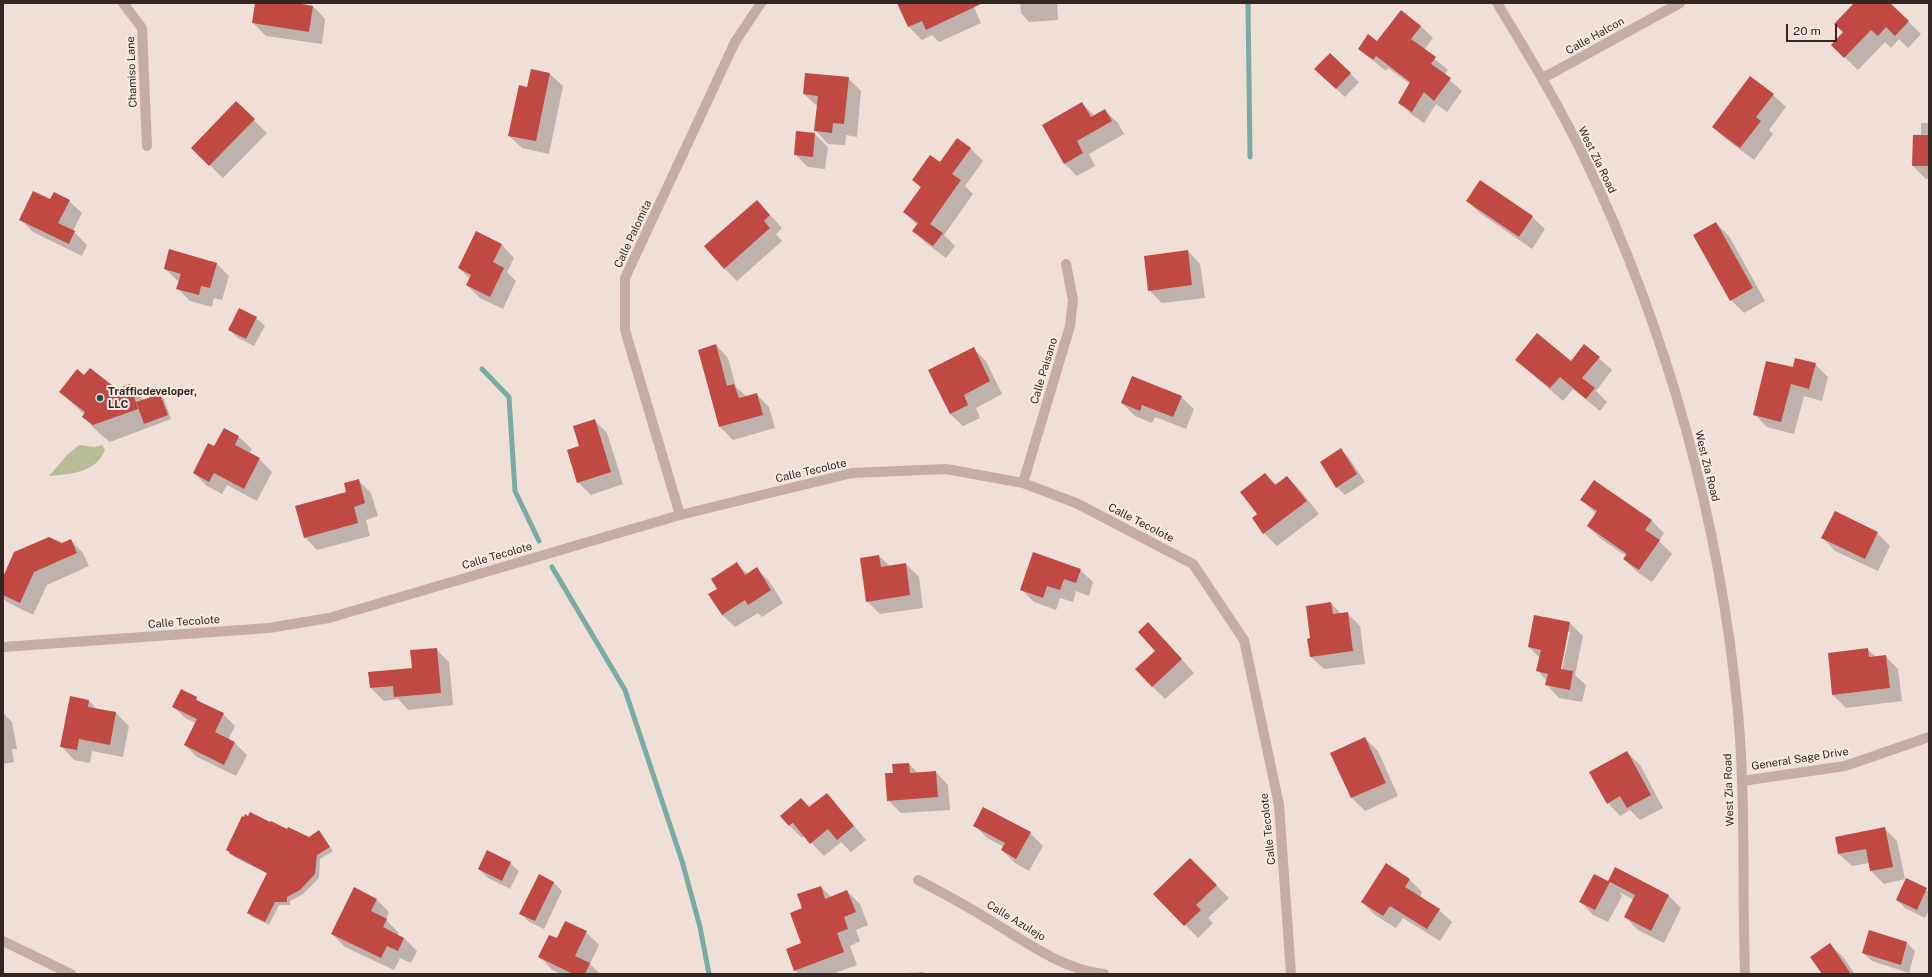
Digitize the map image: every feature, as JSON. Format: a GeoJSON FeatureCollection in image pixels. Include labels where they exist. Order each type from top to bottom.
{"type":"FeatureCollection","features":[{"type":"Feature","properties":{"kind":"street","name":"Chamiso Lane"},"geometry":{"type":"LineString","coordinates":[[124,3],[142,28],[147,146]]}},
{"type":"Feature","properties":{"kind":"street","name":"Calle Palomita"},"geometry":{"type":"LineString","coordinates":[[680,515],[625,330],[625,278],[735,42],[761,3]]}},
{"type":"Feature","properties":{"kind":"street","name":"West Zia Road"},"geometry":{"type":"LineString","coordinates":[[1497,3],[1543,78],[1585,158],[1637,282],[1667,366],[1691,450],[1707,516],[1719,581],[1738,713],[1742,780],[1745,974]]}},
{"type":"Feature","properties":{"kind":"street","name":"Calle Halcon"},"geometry":{"type":"LineString","coordinates":[[1543,78],[1680,3]]}},
{"type":"Feature","properties":{"kind":"street","name":"Calle Paisano"},"geometry":{"type":"LineString","coordinates":[[1023,482],[1070,326],[1073,300],[1066,264]]}},
{"type":"Feature","properties":{"kind":"street","name":"Calle Tecolote"},"geometry":{"type":"LineString","coordinates":[[3,647],[269,628],[329,618],[680,515],[852,473],[946,469],[1023,482],[1076,503],[1193,564],[1244,640],[1279,805],[1291,974]]}},
{"type":"Feature","properties":{"kind":"street","name":"General Sage Drive"},"geometry":{"type":"LineString","coordinates":[[1742,780],[1845,766],[1929,736]]}},
{"type":"Feature","properties":{"kind":"street","name":"Calle Azulejo"},"geometry":{"type":"LineString","coordinates":[[918,880],[962,903],[1055,958],[1078,968],[1104,974]]}},
{"type":"Feature","properties":{"kind":"street"},"geometry":{"type":"LineString","coordinates":[[3,941],[71,974]]}},
{"type":"Feature","properties":{"kind":"green space"},"geometry":{"type":"Polygon","coordinates":[[[79,445],[95,447],[102,445],[105,450],[101,458],[89,468],[74,473],[49,476],[67,455],[79,445]]]}},
{"type":"Feature","properties":{"kind":"building"},"geometry":{"type":"Polygon","coordinates":[[[255,3],[296,3],[313,6],[309,32],[252,23],[255,3]]]}},
{"type":"Feature","properties":{"kind":"building"},"geometry":{"type":"Polygon","coordinates":[[[897,3],[983,3],[926,30],[922,21],[908,27],[897,3]]]}},
{"type":"Feature","properties":{"kind":"building"},"geometry":{"type":"Polygon","coordinates":[[[1854,3],[1890,3],[1909,21],[1895,36],[1886,27],[1878,36],[1871,30],[1844,58],[1831,45],[1843,32],[1834,24],[1854,3]]]}},
{"type":"Feature","properties":{"kind":"building"},"geometry":{"type":"Polygon","coordinates":[[[1401,10],[1421,26],[1411,39],[1436,57],[1431,64],[1451,78],[1434,101],[1424,92],[1412,112],[1398,103],[1410,82],[1376,56],[1373,60],[1358,49],[1368,34],[1377,41],[1401,10]]]}},
{"type":"Feature","properties":{"kind":"building"},"geometry":{"type":"Polygon","coordinates":[[[1330,53],[1351,73],[1336,89],[1314,69],[1330,53]]]}},
{"type":"Feature","properties":{"kind":"building"},"geometry":{"type":"Polygon","coordinates":[[[531,69],[550,73],[536,141],[508,136],[519,85],[527,87],[531,69]]]}},
{"type":"Feature","properties":{"kind":"building"},"geometry":{"type":"Polygon","coordinates":[[[805,73],[849,77],[844,124],[833,123],[832,133],[814,131],[818,96],[803,94],[805,73]]]}},
{"type":"Feature","properties":{"kind":"building"},"geometry":{"type":"Polygon","coordinates":[[[1750,76],[1774,94],[1756,117],[1761,121],[1740,148],[1712,127],[1750,76]]]}},
{"type":"Feature","properties":{"kind":"building"},"geometry":{"type":"Polygon","coordinates":[[[236,101],[255,119],[209,166],[191,148],[236,101]]]}},
{"type":"Feature","properties":{"kind":"building"},"geometry":{"type":"Polygon","coordinates":[[[1082,102],[1091,117],[1105,109],[1112,121],[1077,141],[1083,153],[1064,164],[1042,125],[1082,102]]]}},
{"type":"Feature","properties":{"kind":"building"},"geometry":{"type":"Polygon","coordinates":[[[796,131],[815,133],[813,157],[794,155],[796,131]]]}},
{"type":"Feature","properties":{"kind":"building"},"geometry":{"type":"Polygon","coordinates":[[[1913,135],[1929,135],[1929,166],[1912,166],[1913,135]]]}},
{"type":"Feature","properties":{"kind":"building"},"geometry":{"type":"Polygon","coordinates":[[[957,138],[971,148],[952,174],[961,180],[930,224],[943,233],[933,246],[912,231],[918,223],[903,212],[921,187],[912,180],[930,155],[940,162],[957,138]]]}},
{"type":"Feature","properties":{"kind":"building"},"geometry":{"type":"Polygon","coordinates":[[[1480,180],[1533,216],[1519,237],[1466,201],[1480,180]]]}},
{"type":"Feature","properties":{"kind":"building"},"geometry":{"type":"Polygon","coordinates":[[[33,191],[50,199],[54,192],[70,200],[58,223],[75,231],[69,244],[19,220],[33,191]]]}},
{"type":"Feature","properties":{"kind":"building"},"geometry":{"type":"Polygon","coordinates":[[[757,200],[770,215],[764,221],[770,228],[724,269],[704,246],[757,200]]]}},
{"type":"Feature","properties":{"kind":"building"},"geometry":{"type":"Polygon","coordinates":[[[1716,222],[1753,288],[1730,301],[1693,235],[1716,222]]]}},
{"type":"Feature","properties":{"kind":"building"},"geometry":{"type":"Polygon","coordinates":[[[476,231],[502,244],[493,262],[504,268],[490,297],[466,285],[471,275],[458,268],[476,231]]]}},
{"type":"Feature","properties":{"kind":"building"},"geometry":{"type":"Polygon","coordinates":[[[169,249],[217,263],[210,288],[201,286],[199,295],[176,289],[181,274],[164,269],[169,249]]]}},
{"type":"Feature","properties":{"kind":"building"},"geometry":{"type":"Polygon","coordinates":[[[1188,250],[1192,285],[1148,291],[1144,256],[1188,250]]]}},
{"type":"Feature","properties":{"kind":"building"},"geometry":{"type":"Polygon","coordinates":[[[239,308],[257,317],[246,339],[228,330],[239,308]]]}},
{"type":"Feature","properties":{"kind":"building"},"geometry":{"type":"Polygon","coordinates":[[[1537,333],[1571,361],[1584,344],[1600,357],[1582,378],[1595,388],[1586,399],[1560,377],[1550,388],[1515,360],[1537,333]]]}},
{"type":"Feature","properties":{"kind":"building"},"geometry":{"type":"Polygon","coordinates":[[[716,344],[727,386],[734,384],[739,398],[757,393],[763,415],[719,427],[698,350],[716,344]]]}},
{"type":"Feature","properties":{"kind":"building"},"geometry":{"type":"Polygon","coordinates":[[[974,347],[990,381],[964,395],[968,405],[950,414],[928,370],[974,347]]]}},
{"type":"Feature","properties":{"kind":"building"},"geometry":{"type":"Polygon","coordinates":[[[1795,358],[1816,363],[1809,389],[1791,384],[1781,422],[1753,415],[1766,361],[1793,367],[1795,358]]]}},
{"type":"Feature","properties":{"kind":"building","name":"Trafficdeveloper, LLC"},"geometry":{"type":"Polygon","coordinates":[[[90,368],[117,389],[130,384],[138,409],[93,425],[82,417],[85,412],[59,392],[77,369],[84,375],[90,368]]]}},
{"type":"Feature","properties":{"kind":"building"},"geometry":{"type":"Polygon","coordinates":[[[1132,376],[1182,396],[1173,417],[1142,405],[1140,411],[1121,403],[1132,376]]]}},
{"type":"Feature","properties":{"kind":"building"},"geometry":{"type":"Polygon","coordinates":[[[160,394],[168,415],[144,424],[136,402],[160,394]]]}},
{"type":"Feature","properties":{"kind":"building"},"geometry":{"type":"Polygon","coordinates":[[[595,419],[611,472],[577,483],[567,450],[579,446],[573,426],[595,419]]]}},
{"type":"Feature","properties":{"kind":"building"},"geometry":{"type":"Polygon","coordinates":[[[224,428],[239,436],[235,445],[260,458],[244,489],[214,473],[209,482],[193,473],[208,443],[214,446],[224,428]]]}},
{"type":"Feature","properties":{"kind":"building"},"geometry":{"type":"Polygon","coordinates":[[[1341,448],[1357,474],[1336,488],[1320,462],[1341,448]]]}},
{"type":"Feature","properties":{"kind":"building"},"geometry":{"type":"Polygon","coordinates":[[[1265,473],[1275,485],[1287,476],[1307,501],[1263,534],[1252,518],[1257,514],[1240,492],[1265,473]]]}},
{"type":"Feature","properties":{"kind":"building"},"geometry":{"type":"Polygon","coordinates":[[[359,479],[365,503],[354,507],[358,523],[304,538],[295,506],[346,492],[344,483],[359,479]]]}},
{"type":"Feature","properties":{"kind":"building"},"geometry":{"type":"Polygon","coordinates":[[[1594,480],[1652,520],[1645,530],[1660,540],[1639,570],[1623,559],[1627,554],[1587,526],[1597,511],[1580,500],[1594,480]]]}},
{"type":"Feature","properties":{"kind":"building"},"geometry":{"type":"Polygon","coordinates":[[[1835,511],[1878,532],[1865,559],[1821,538],[1835,511]]]}},
{"type":"Feature","properties":{"kind":"building"},"geometry":{"type":"Polygon","coordinates":[[[49,537],[62,543],[71,539],[77,553],[34,572],[20,603],[3,595],[3,577],[14,552],[49,537]]]}},
{"type":"Feature","properties":{"kind":"building"},"geometry":{"type":"Polygon","coordinates":[[[1033,552],[1081,569],[1076,583],[1064,579],[1060,590],[1047,586],[1043,598],[1020,590],[1033,552]]]}},
{"type":"Feature","properties":{"kind":"building"},"geometry":{"type":"Polygon","coordinates":[[[879,555],[881,567],[906,563],[910,595],[866,602],[860,558],[879,555]]]}},
{"type":"Feature","properties":{"kind":"building"},"geometry":{"type":"Polygon","coordinates":[[[737,562],[745,575],[757,567],[771,590],[748,605],[745,600],[722,615],[708,594],[717,589],[711,579],[737,562]]]}},
{"type":"Feature","properties":{"kind":"building"},"geometry":{"type":"Polygon","coordinates":[[[1331,602],[1333,614],[1348,612],[1353,651],[1310,657],[1307,639],[1310,638],[1306,606],[1331,602]]]}},
{"type":"Feature","properties":{"kind":"building"},"geometry":{"type":"Polygon","coordinates":[[[1534,615],[1570,622],[1561,669],[1573,671],[1570,690],[1545,685],[1548,674],[1536,671],[1541,650],[1528,647],[1534,615]]]}},
{"type":"Feature","properties":{"kind":"building"},"geometry":{"type":"Polygon","coordinates":[[[1148,622],[1182,659],[1152,687],[1135,669],[1155,651],[1138,632],[1148,622]]]}},
{"type":"Feature","properties":{"kind":"building"},"geometry":{"type":"Polygon","coordinates":[[[437,648],[441,693],[394,697],[393,686],[370,688],[368,672],[412,668],[410,650],[437,648]]]}},
{"type":"Feature","properties":{"kind":"building"},"geometry":{"type":"Polygon","coordinates":[[[1868,648],[1869,657],[1886,655],[1890,688],[1832,695],[1828,653],[1868,648]]]}},
{"type":"Feature","properties":{"kind":"building"},"geometry":{"type":"Polygon","coordinates":[[[181,689],[197,697],[196,700],[224,713],[215,732],[235,742],[224,765],[184,745],[197,719],[172,707],[181,689]]]}},
{"type":"Feature","properties":{"kind":"building"},"geometry":{"type":"Polygon","coordinates":[[[70,696],[89,700],[88,707],[116,712],[110,745],[79,739],[77,750],[60,747],[70,696]]]}},
{"type":"Feature","properties":{"kind":"building"},"geometry":{"type":"Polygon","coordinates":[[[1365,737],[1386,783],[1351,798],[1330,753],[1365,737]]]}},
{"type":"Feature","properties":{"kind":"building"},"geometry":{"type":"Polygon","coordinates":[[[1627,751],[1651,795],[1627,808],[1620,796],[1607,804],[1589,772],[1627,751]]]}},
{"type":"Feature","properties":{"kind":"building"},"geometry":{"type":"Polygon","coordinates":[[[909,763],[910,773],[936,771],[938,797],[887,801],[885,773],[893,773],[892,764],[909,763]]]}},
{"type":"Feature","properties":{"kind":"building"},"geometry":{"type":"Polygon","coordinates":[[[827,793],[854,826],[837,840],[828,829],[810,844],[793,823],[789,826],[780,816],[801,798],[809,807],[827,793]]]}},
{"type":"Feature","properties":{"kind":"building"},"geometry":{"type":"Polygon","coordinates":[[[983,807],[1031,832],[1016,859],[1001,850],[1005,843],[973,826],[983,807]]]}},
{"type":"Feature","properties":{"kind":"building"},"geometry":{"type":"Polygon","coordinates":[[[250,812],[270,822],[271,821],[287,829],[288,827],[309,837],[319,830],[330,847],[317,855],[315,874],[300,890],[287,897],[287,902],[275,902],[265,922],[247,913],[267,873],[226,850],[242,816],[244,817],[245,814],[248,816],[250,812]]]}},
{"type":"Feature","properties":{"kind":"building"},"geometry":{"type":"Polygon","coordinates":[[[1885,827],[1893,867],[1870,871],[1866,849],[1838,854],[1835,837],[1885,827]]]}},
{"type":"Feature","properties":{"kind":"building"},"geometry":{"type":"Polygon","coordinates":[[[487,850],[511,862],[502,881],[478,869],[487,850]]]}},
{"type":"Feature","properties":{"kind":"building"},"geometry":{"type":"Polygon","coordinates":[[[1190,858],[1217,885],[1196,905],[1201,910],[1184,926],[1153,894],[1190,858]]]}},
{"type":"Feature","properties":{"kind":"building"},"geometry":{"type":"Polygon","coordinates":[[[1386,863],[1410,879],[1405,887],[1440,909],[1427,929],[1390,906],[1383,916],[1361,902],[1386,863]]]}},
{"type":"Feature","properties":{"kind":"building"},"geometry":{"type":"Polygon","coordinates":[[[1615,867],[1669,895],[1651,931],[1624,917],[1635,895],[1608,881],[1615,867]]]}},
{"type":"Feature","properties":{"kind":"building"},"geometry":{"type":"Polygon","coordinates":[[[539,874],[554,882],[535,921],[519,914],[539,874]]]}},
{"type":"Feature","properties":{"kind":"building"},"geometry":{"type":"Polygon","coordinates":[[[1594,874],[1610,882],[1595,910],[1579,902],[1594,874]]]}},
{"type":"Feature","properties":{"kind":"building"},"geometry":{"type":"Polygon","coordinates":[[[1906,878],[1927,888],[1917,910],[1896,900],[1906,878]]]}},
{"type":"Feature","properties":{"kind":"building"},"geometry":{"type":"Polygon","coordinates":[[[821,886],[825,899],[847,890],[856,912],[844,917],[848,929],[837,933],[844,952],[794,971],[786,949],[801,943],[790,913],[802,908],[797,894],[821,886]]]}},
{"type":"Feature","properties":{"kind":"building"},"geometry":{"type":"Polygon","coordinates":[[[354,887],[377,899],[371,911],[387,919],[383,927],[404,938],[398,951],[387,946],[381,958],[331,934],[354,887]]]}},
{"type":"Feature","properties":{"kind":"building"},"geometry":{"type":"Polygon","coordinates":[[[565,921],[587,931],[575,956],[590,963],[585,974],[573,974],[538,957],[549,935],[557,938],[565,921]]]}},
{"type":"Feature","properties":{"kind":"building"},"geometry":{"type":"Polygon","coordinates":[[[1869,930],[1907,942],[1901,965],[1862,953],[1869,930]]]}},
{"type":"Feature","properties":{"kind":"building"},"geometry":{"type":"Polygon","coordinates":[[[1830,943],[1851,974],[1822,974],[1810,957],[1830,943]]]}},
{"type":"Feature","properties":{"kind":"waterway"},"geometry":{"type":"LineString","coordinates":[[1248,3],[1250,157]]}},
{"type":"Feature","properties":{"kind":"waterway"},"geometry":{"type":"LineString","coordinates":[[482,369],[509,397],[515,491],[539,541]]}},
{"type":"Feature","properties":{"kind":"waterway"},"geometry":{"type":"LineString","coordinates":[[552,567],[625,690],[682,861],[700,927],[709,974]]}},
{"type":"Feature","properties":{"kind":"place","name":"Trafficdeveloper, LLC"},"geometry":{"type":"Point","coordinates":[100,398]}}]}
